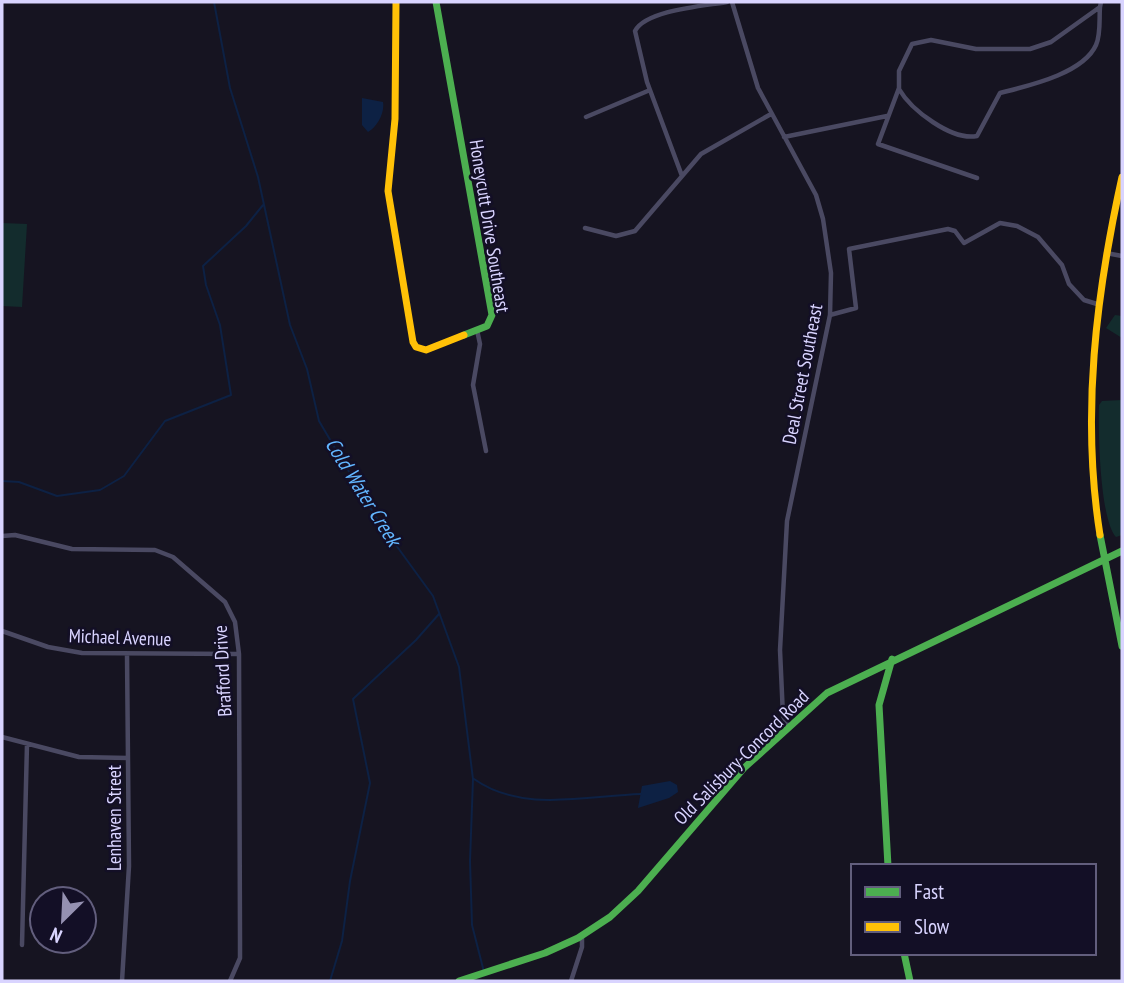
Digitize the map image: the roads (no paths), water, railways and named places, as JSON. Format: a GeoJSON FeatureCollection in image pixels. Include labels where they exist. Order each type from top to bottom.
{"type":"FeatureCollection","features":[{"type":"Feature","properties":{"kind":"main road","name":"Honeycutt Drive Southeast"},"geometry":{"type":"LineString","coordinates":[[396,2],[395,119],[388,191],[413,342],[426,350],[487,326],[492,315],[436,2]]}},
{"type":"Feature","properties":{"kind":"main road"},"geometry":{"type":"LineString","coordinates":[[1122,177],[1097,304],[1091,433],[1104,560],[1122,646]]}},
{"type":"Feature","properties":{"kind":"main road","name":"Old Salisbury-Concord Road"},"geometry":{"type":"LineString","coordinates":[[459,981],[554,950],[582,936],[618,911],[638,892],[702,815],[789,727],[827,693],[892,659],[1122,551]]}},
{"type":"Feature","properties":{"kind":"main road"},"geometry":{"type":"LineString","coordinates":[[888,864],[879,705],[892,659]]}},
{"type":"Feature","properties":{"kind":"main road"},"geometry":{"type":"LineString","coordinates":[[904,955],[909,981]]}},
{"type":"Feature","properties":{"kind":"street"},"geometry":{"type":"LineString","coordinates":[[682,176],[650,90],[636,42],[638,25],[657,16],[727,2]]}},
{"type":"Feature","properties":{"kind":"street","name":"Deal Street Southeast"},"geometry":{"type":"LineString","coordinates":[[732,2],[751,69],[771,114],[805,171],[823,219],[831,273],[830,315],[787,521],[780,676],[783,716],[789,727]]}},
{"type":"Feature","properties":{"kind":"street"},"geometry":{"type":"LineString","coordinates":[[899,88],[916,110],[931,121],[969,137],[978,136],[1000,93],[1047,82],[1089,54],[1096,44],[1100,4]]}},
{"type":"Feature","properties":{"kind":"street"},"geometry":{"type":"LineString","coordinates":[[977,178],[880,146],[880,136],[899,88],[899,71],[905,54],[916,42],[930,40],[976,49],[1030,49],[1051,41],[1100,4]]}},
{"type":"Feature","properties":{"kind":"street"},"geometry":{"type":"LineString","coordinates":[[586,117],[650,90]]}},
{"type":"Feature","properties":{"kind":"street"},"geometry":{"type":"LineString","coordinates":[[585,228],[615,236],[635,231],[652,215],[708,148],[771,114]]}},
{"type":"Feature","properties":{"kind":"street"},"geometry":{"type":"LineString","coordinates":[[784,137],[887,116]]}},
{"type":"Feature","properties":{"kind":"street"},"geometry":{"type":"LineString","coordinates":[[830,315],[856,308],[849,249],[948,229],[955,231],[964,243],[1000,223],[1017,226],[1038,237],[1062,265],[1069,284],[1084,300],[1097,304]]}},
{"type":"Feature","properties":{"kind":"street"},"geometry":{"type":"LineString","coordinates":[[1106,253],[1122,256]]}},
{"type":"Feature","properties":{"kind":"street"},"geometry":{"type":"LineString","coordinates":[[477,330],[480,344],[473,385],[485,451]]}},
{"type":"Feature","properties":{"kind":"street","name":"Brafford Drive"},"geometry":{"type":"LineString","coordinates":[[2,536],[15,535],[72,549],[155,550],[173,557],[225,602],[235,622],[239,654],[240,958],[230,981]]}},
{"type":"Feature","properties":{"kind":"street","name":"Michael Avenue"},"geometry":{"type":"LineString","coordinates":[[2,631],[72,652],[239,654]]}},
{"type":"Feature","properties":{"kind":"street","name":"Lenhaven Street"},"geometry":{"type":"LineString","coordinates":[[122,981],[129,866],[127,654]]}},
{"type":"Feature","properties":{"kind":"street"},"geometry":{"type":"LineString","coordinates":[[2,737],[79,757],[128,758]]}},
{"type":"Feature","properties":{"kind":"street"},"geometry":{"type":"LineString","coordinates":[[22,945],[27,744]]}},
{"type":"Feature","properties":{"kind":"street"},"geometry":{"type":"LineString","coordinates":[[571,981],[582,947],[582,936]]}},
{"type":"Feature","properties":{"kind":"water"},"geometry":{"type":"Polygon","coordinates":[[[362,98],[383,102],[380,119],[368,132],[362,125],[362,98]]]}},
{"type":"Feature","properties":{"kind":"water"},"geometry":{"type":"Polygon","coordinates":[[[670,781],[677,785],[678,792],[669,798],[638,808],[642,786],[670,781]]]}},
{"type":"Feature","properties":{"kind":"waterway","name":"Cold Water Creek"},"geometry":{"type":"LineString","coordinates":[[214,2],[230,88],[258,177],[290,325],[307,369],[319,421],[377,519],[433,596],[459,667],[473,779],[470,861],[472,925],[484,972]]}},
{"type":"Feature","properties":{"kind":"waterway"},"geometry":{"type":"LineString","coordinates":[[2,481],[19,482],[57,496],[100,490],[124,476],[165,421],[231,395],[220,325],[206,285],[203,266],[246,226],[263,205]]}},
{"type":"Feature","properties":{"kind":"waterway"},"geometry":{"type":"LineString","coordinates":[[1121,532],[1122,518]]}},
{"type":"Feature","properties":{"kind":"waterway"},"geometry":{"type":"LineString","coordinates":[[330,981],[342,941],[350,881],[370,783],[353,699],[416,640],[439,614]]}},
{"type":"Feature","properties":{"kind":"waterway"},"geometry":{"type":"LineString","coordinates":[[474,779],[512,796],[533,799],[641,794]]}}]}
